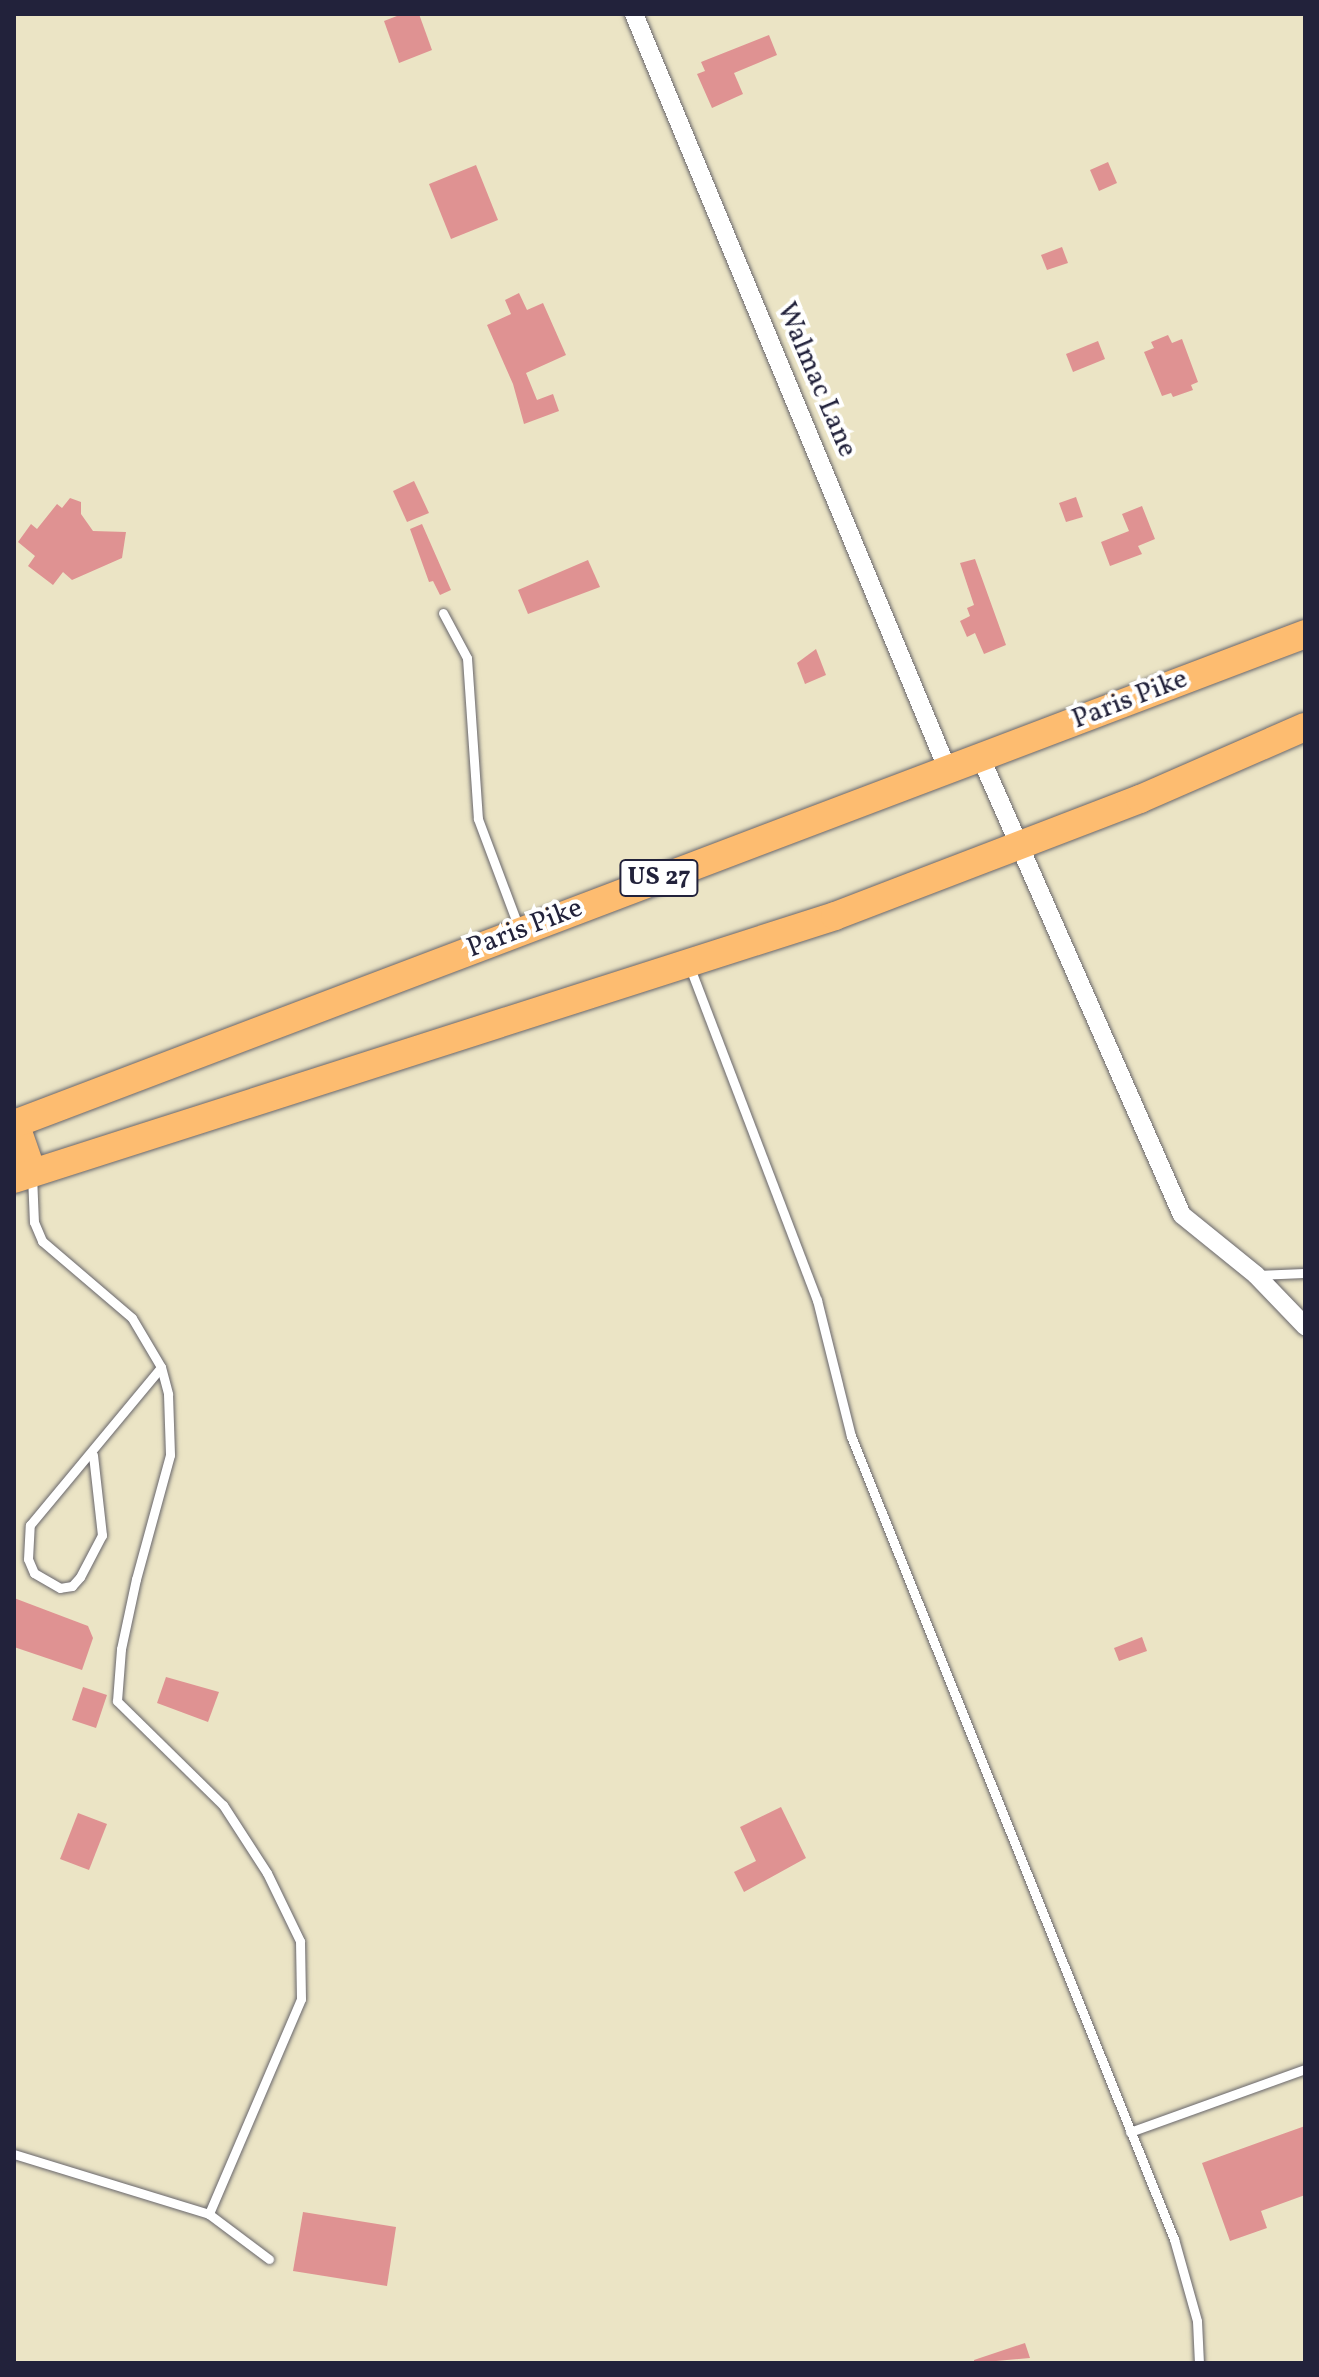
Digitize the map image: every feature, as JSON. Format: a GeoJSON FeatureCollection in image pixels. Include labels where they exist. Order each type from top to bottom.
{"type":"FeatureCollection","features":[{"type":"Feature","properties":{"kind":"highway","name":"Paris Pike"},"geometry":{"type":"LineString","coordinates":[[14,1122],[1305,634]]}},
{"type":"Feature","properties":{"kind":"highway"},"geometry":{"type":"LineString","coordinates":[[14,1122],[23,1176],[689,965],[1020,845],[1305,727]]}},
{"type":"Feature","properties":{"kind":"street","name":"Walmac Lane"},"geometry":{"type":"LineString","coordinates":[[634,14],[947,768]]}},
{"type":"Feature","properties":{"kind":"street"},"geometry":{"type":"LineString","coordinates":[[980,756],[1182,1215],[1256,1275],[1305,1326]]}},
{"type":"Feature","properties":{"kind":"lane"},"geometry":{"type":"LineString","coordinates":[[443,613],[467,658],[478,819],[520,931]]}},
{"type":"Feature","properties":{"kind":"lane"},"geometry":{"type":"LineString","coordinates":[[689,965],[817,1300],[851,1436],[967,1715],[1174,2239],[1197,2321],[1199,2363]]}},
{"type":"Feature","properties":{"kind":"lane"},"geometry":{"type":"LineString","coordinates":[[23,1176],[42,1241],[132,1318],[161,1367],[168,1394],[170,1455],[133,1593],[117,1701],[177,1756],[232,1817],[296,1926],[303,1965],[301,1999],[209,2214]]}},
{"type":"Feature","properties":{"kind":"lane"},"geometry":{"type":"LineString","coordinates":[[1256,1275],[1305,1273]]}},
{"type":"Feature","properties":{"kind":"lane"},"geometry":{"type":"LineString","coordinates":[[93,1455],[102,1535],[80,1577],[72,1586],[60,1588],[34,1573],[28,1559],[30,1525],[48,1498],[93,1455],[161,1367]]}},
{"type":"Feature","properties":{"kind":"lane"},"geometry":{"type":"LineString","coordinates":[[1130,2132],[1305,2069]]}},
{"type":"Feature","properties":{"kind":"lane"},"geometry":{"type":"LineString","coordinates":[[14,2154],[209,2214],[269,2259]]}},
{"type":"Feature","properties":{"kind":"building"},"geometry":{"type":"Polygon","coordinates":[[[402,14],[419,14],[432,50],[399,63],[384,21],[402,14]]]}},
{"type":"Feature","properties":{"kind":"building"},"geometry":{"type":"Polygon","coordinates":[[[769,35],[777,55],[734,73],[743,94],[712,108],[697,74],[705,71],[701,62],[769,35]]]}},
{"type":"Feature","properties":{"kind":"building"},"geometry":{"type":"Polygon","coordinates":[[[1108,162],[1117,183],[1099,191],[1090,170],[1108,162]]]}},
{"type":"Feature","properties":{"kind":"building"},"geometry":{"type":"Polygon","coordinates":[[[476,165],[498,220],[451,239],[429,184],[476,165]]]}},
{"type":"Feature","properties":{"kind":"building"},"geometry":{"type":"Polygon","coordinates":[[[1062,247],[1068,263],[1047,270],[1041,255],[1062,247]]]}},
{"type":"Feature","properties":{"kind":"building"},"geometry":{"type":"Polygon","coordinates":[[[519,293],[527,310],[543,303],[566,355],[526,373],[537,400],[553,394],[559,411],[524,424],[513,384],[487,325],[511,314],[505,300],[519,293]]]}},
{"type":"Feature","properties":{"kind":"building"},"geometry":{"type":"Polygon","coordinates":[[[1168,335],[1172,343],[1182,339],[1198,382],[1191,385],[1193,390],[1173,397],[1171,393],[1162,396],[1144,352],[1154,348],[1151,342],[1168,335]]]}},
{"type":"Feature","properties":{"kind":"building"},"geometry":{"type":"Polygon","coordinates":[[[1098,341],[1105,359],[1073,372],[1066,354],[1098,341]]]}},
{"type":"Feature","properties":{"kind":"building"},"geometry":{"type":"Polygon","coordinates":[[[414,481],[429,513],[407,522],[393,491],[414,481]]]}},
{"type":"Feature","properties":{"kind":"building"},"geometry":{"type":"Polygon","coordinates":[[[1076,497],[1083,517],[1066,522],[1059,503],[1076,497]]]}},
{"type":"Feature","properties":{"kind":"building"},"geometry":{"type":"Polygon","coordinates":[[[70,498],[81,502],[81,514],[93,531],[126,532],[122,558],[72,580],[63,572],[53,585],[28,566],[35,556],[18,542],[31,524],[37,529],[57,504],[62,508],[70,498]]]}},
{"type":"Feature","properties":{"kind":"building"},"geometry":{"type":"Polygon","coordinates":[[[1142,506],[1155,539],[1138,546],[1142,554],[1110,566],[1101,542],[1129,531],[1122,514],[1142,506]]]}},
{"type":"Feature","properties":{"kind":"building"},"geometry":{"type":"Polygon","coordinates":[[[422,524],[451,590],[440,595],[433,581],[429,582],[410,529],[422,524]]]}},
{"type":"Feature","properties":{"kind":"building"},"geometry":{"type":"Polygon","coordinates":[[[975,559],[1006,645],[984,654],[975,633],[967,637],[960,621],[970,616],[967,608],[974,605],[960,563],[975,559]]]}},
{"type":"Feature","properties":{"kind":"building"},"geometry":{"type":"Polygon","coordinates":[[[588,560],[600,587],[528,614],[518,590],[588,560]]]}},
{"type":"Feature","properties":{"kind":"building"},"geometry":{"type":"Polygon","coordinates":[[[816,649],[826,675],[805,684],[797,663],[816,649]]]}},
{"type":"Feature","properties":{"kind":"building"},"geometry":{"type":"Polygon","coordinates":[[[14,1598],[88,1626],[93,1638],[82,1670],[14,1647],[14,1598]]]}},
{"type":"Feature","properties":{"kind":"building"},"geometry":{"type":"Polygon","coordinates":[[[1142,1637],[1147,1651],[1119,1661],[1114,1648],[1142,1637]]]}},
{"type":"Feature","properties":{"kind":"building"},"geometry":{"type":"Polygon","coordinates":[[[166,1677],[219,1692],[208,1722],[157,1703],[166,1677]]]}},
{"type":"Feature","properties":{"kind":"building"},"geometry":{"type":"Polygon","coordinates":[[[83,1687],[107,1695],[96,1728],[72,1720],[83,1687]]]}},
{"type":"Feature","properties":{"kind":"building"},"geometry":{"type":"Polygon","coordinates":[[[781,1807],[806,1858],[744,1892],[734,1872],[756,1861],[740,1827],[781,1807]]]}},
{"type":"Feature","properties":{"kind":"building"},"geometry":{"type":"Polygon","coordinates":[[[78,1813],[107,1824],[89,1870],[60,1859],[78,1813]]]}},
{"type":"Feature","properties":{"kind":"building"},"geometry":{"type":"Polygon","coordinates":[[[1305,2126],[1305,2195],[1261,2211],[1267,2228],[1230,2241],[1202,2163],[1305,2126]]]}},
{"type":"Feature","properties":{"kind":"building"},"geometry":{"type":"Polygon","coordinates":[[[303,2212],[396,2227],[387,2286],[293,2271],[303,2212]]]}},
{"type":"Feature","properties":{"kind":"building"},"geometry":{"type":"Polygon","coordinates":[[[1025,2343],[1030,2358],[974,2363],[974,2360],[1025,2343]]]}}]}
